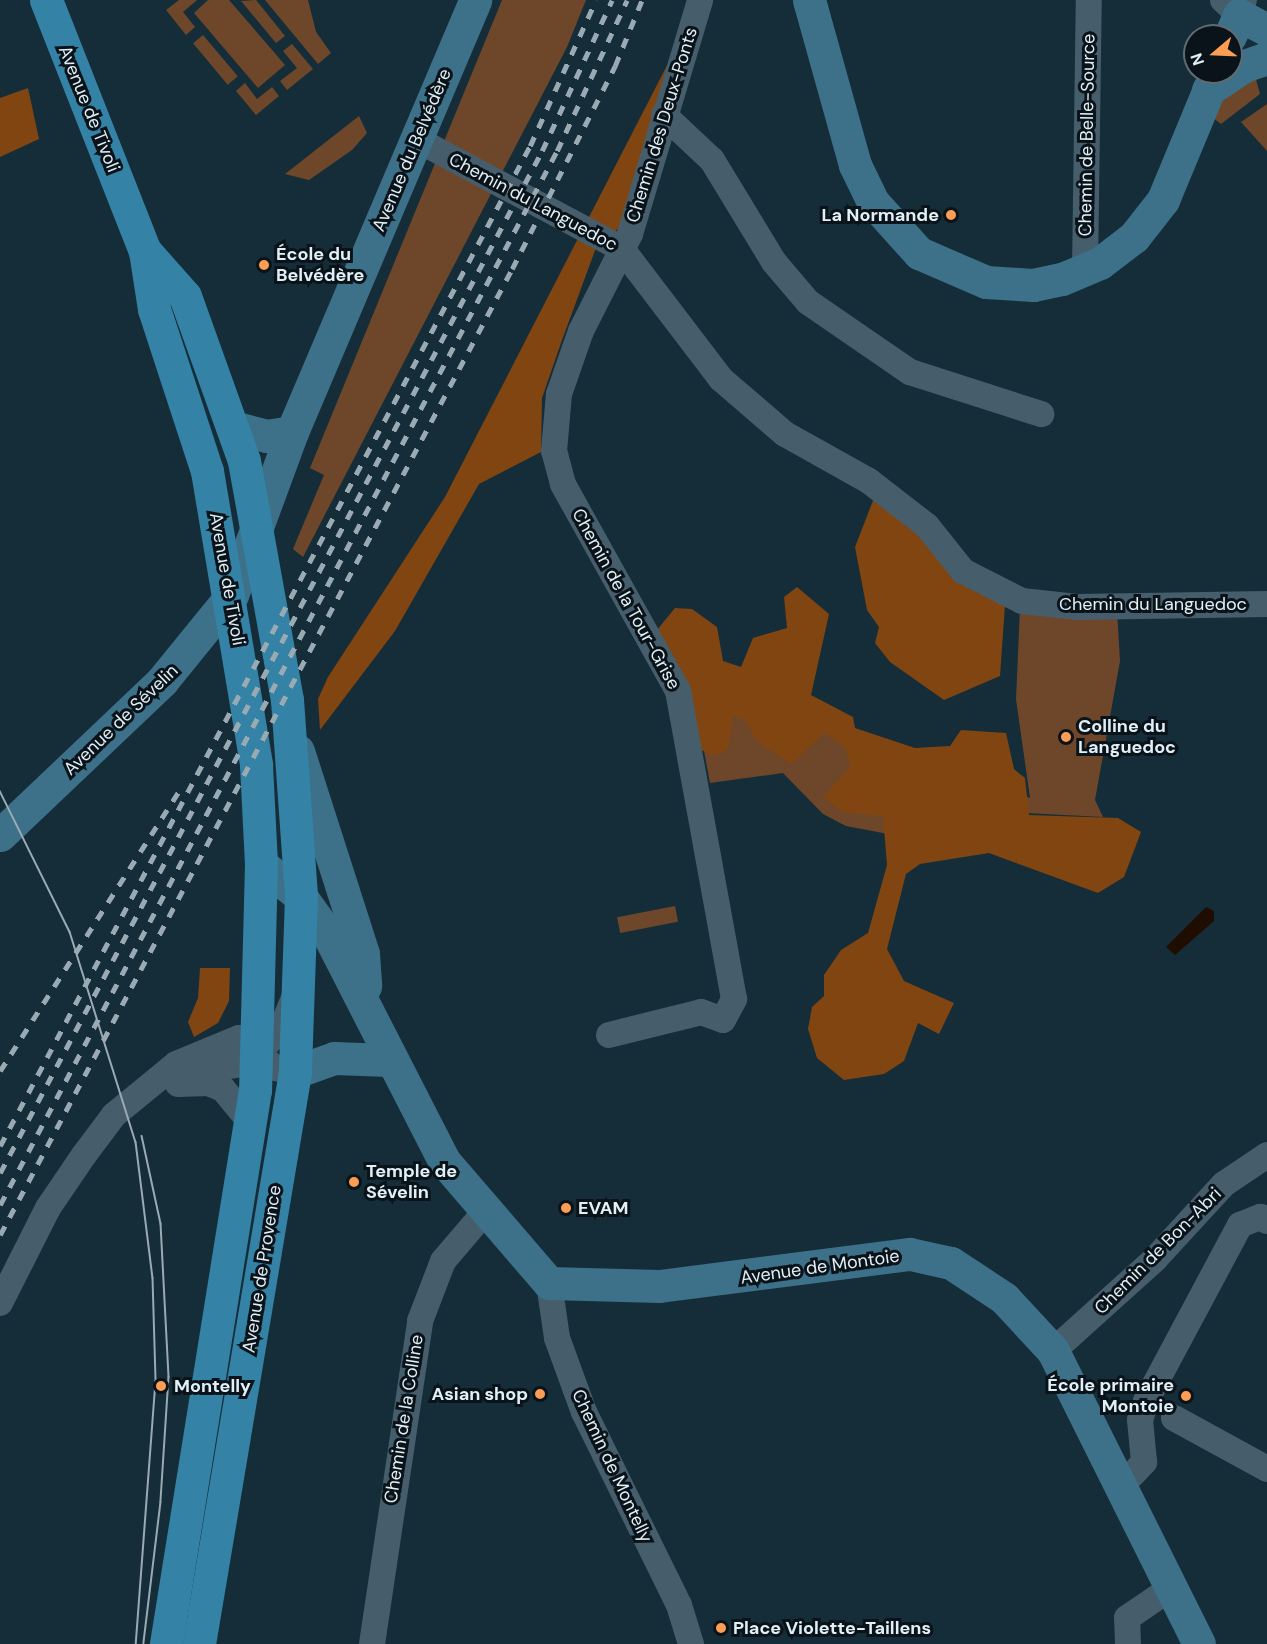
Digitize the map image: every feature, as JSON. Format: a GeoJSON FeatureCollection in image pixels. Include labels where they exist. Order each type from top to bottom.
{"type":"FeatureCollection","features":[{"type":"Feature","properties":{"kind":"main road","name":"Avenue de Tivoli"},"geometry":{"type":"LineString","coordinates":[[46,0],[145,251],[154,309],[207,471],[233,606],[256,765],[261,864]]}},
{"type":"Feature","properties":{"kind":"main road","name":"Avenue de Tivoli"},"geometry":{"type":"LineString","coordinates":[[145,251],[184,296],[233,427],[257,532],[290,726],[301,897]]}},
{"type":"Feature","properties":{"kind":"main road","name":"Avenue de Provence"},"geometry":{"type":"LineString","coordinates":[[166,1644],[251,1123],[258,1054],[261,864]]}},
{"type":"Feature","properties":{"kind":"main road","name":"Avenue de Provence"},"geometry":{"type":"LineString","coordinates":[[199,1644],[295,1072],[301,897]]}},
{"type":"Feature","properties":{"kind":"street","name":"Avenue du Belvédère"},"geometry":{"type":"LineString","coordinates":[[233,606],[292,432],[426,144],[475,0]]}},
{"type":"Feature","properties":{"kind":"street","name":"Chemin des Deux-Ponts"},"geometry":{"type":"LineString","coordinates":[[615,244],[664,115],[700,0]]}},
{"type":"Feature","properties":{"kind":"street"},"geometry":{"type":"LineString","coordinates":[[809,0],[855,165],[882,215],[902,238],[939,265],[986,282],[1033,285],[1085,270],[1116,252],[1150,220],[1175,175],[1211,84]]}},
{"type":"Feature","properties":{"kind":"street","name":"Chemin de Belle-Source"},"geometry":{"type":"LineString","coordinates":[[1085,270],[1089,0]]}},
{"type":"Feature","properties":{"kind":"street"},"geometry":{"type":"LineString","coordinates":[[1243,68],[1267,58]]}},
{"type":"Feature","properties":{"kind":"street"},"geometry":{"type":"LineString","coordinates":[[664,115],[712,160],[774,262],[808,302],[910,372],[1041,414]]}},
{"type":"Feature","properties":{"kind":"street","name":"Chemin du Languedoc"},"geometry":{"type":"LineString","coordinates":[[426,144],[615,244],[722,379],[784,434],[869,481],[927,526],[963,571],[1022,601],[1038,603],[1267,604]]}},
{"type":"Feature","properties":{"kind":"street","name":"Chemin de la Tour-Grise"},"geometry":{"type":"LineString","coordinates":[[609,1035],[701,1012],[723,1020],[734,999],[678,691],[563,484],[554,451],[559,394],[580,331],[615,244]]}},
{"type":"Feature","properties":{"kind":"street"},"geometry":{"type":"LineString","coordinates":[[233,427],[266,436],[292,432]]}},
{"type":"Feature","properties":{"kind":"street","name":"Avenue de Sévelin"},"geometry":{"type":"LineString","coordinates":[[0,835],[162,681],[233,606]]}},
{"type":"Feature","properties":{"kind":"street","name":"Avenue de Tivoli"},"geometry":{"type":"LineString","coordinates":[[290,726],[363,954],[368,1018]]}},
{"type":"Feature","properties":{"kind":"street","name":"Avenue de Tivoli"},"geometry":{"type":"LineString","coordinates":[[261,864],[301,897],[352,978],[388,1060],[444,1161],[484,1213],[549,1283]]}},
{"type":"Feature","properties":{"kind":"street","name":"Avenue de Provence"},"geometry":{"type":"LineString","coordinates":[[0,1304],[42,1218],[114,1115],[143,1094],[180,1073],[242,1064],[258,1054],[283,1025],[299,986]]}},
{"type":"Feature","properties":{"kind":"street"},"geometry":{"type":"LineString","coordinates":[[258,1054],[275,1068],[295,1072],[334,1058],[388,1060]]}},
{"type":"Feature","properties":{"kind":"street","name":"Avenue de Provence"},"geometry":{"type":"LineString","coordinates":[[143,1094],[208,1083],[223,1089],[251,1123]]}},
{"type":"Feature","properties":{"kind":"street","name":"Chemin de Bon-Abri"},"geometry":{"type":"LineString","coordinates":[[1053,1351],[1155,1259],[1224,1184],[1267,1155]]}},
{"type":"Feature","properties":{"kind":"street","name":"Chemin de la Colline"},"geometry":{"type":"LineString","coordinates":[[372,1644],[420,1321],[443,1261],[484,1213]]}},
{"type":"Feature","properties":{"kind":"street"},"geometry":{"type":"LineString","coordinates":[[1132,1475],[1144,1462],[1140,1420],[1146,1401],[1240,1225],[1260,1217],[1267,1221]]}},
{"type":"Feature","properties":{"kind":"street","name":"Avenue de Montoie"},"geometry":{"type":"LineString","coordinates":[[549,1283],[659,1286],[756,1278],[895,1254],[928,1257],[983,1281],[1053,1351],[1199,1644]]}},
{"type":"Feature","properties":{"kind":"street","name":"Chemin de Montelly"},"geometry":{"type":"LineString","coordinates":[[549,1283],[557,1338],[584,1412],[679,1605],[691,1644]]}},
{"type":"Feature","properties":{"kind":"street"},"geometry":{"type":"LineString","coordinates":[[1174,1418],[1267,1469]]}},
{"type":"Feature","properties":{"kind":"street"},"geometry":{"type":"LineString","coordinates":[[1128,1644],[1126,1618],[1171,1588]]}},
{"type":"Feature","properties":{"kind":"shaded area"},"geometry":{"type":"Polygon","coordinates":[[[179,0],[197,0],[183,12],[195,27],[186,35],[166,10],[179,0]]]}},
{"type":"Feature","properties":{"kind":"shaded area"},"geometry":{"type":"Polygon","coordinates":[[[208,0],[229,0],[285,65],[258,88],[194,13],[208,0]]]}},
{"type":"Feature","properties":{"kind":"shaded area"},"geometry":{"type":"Polygon","coordinates":[[[256,0],[285,36],[276,43],[241,1],[256,0]]]}},
{"type":"Feature","properties":{"kind":"shaded area"},"geometry":{"type":"Polygon","coordinates":[[[265,0],[308,0],[316,32],[331,53],[318,64],[265,0]]]}},
{"type":"Feature","properties":{"kind":"shaded area"},"geometry":{"type":"Polygon","coordinates":[[[502,0],[586,0],[567,47],[303,557],[293,549],[324,475],[310,468],[502,0]]]}},
{"type":"Feature","properties":{"kind":"shaded area"},"geometry":{"type":"Polygon","coordinates":[[[203,35],[238,76],[228,85],[193,43],[203,35]]]}},
{"type":"Feature","properties":{"kind":"shaded area"},"geometry":{"type":"Polygon","coordinates":[[[292,44],[313,69],[287,90],[280,81],[297,68],[283,51],[292,44]]]}},
{"type":"Feature","properties":{"kind":"shaded area"},"geometry":{"type":"Polygon","coordinates":[[[677,46],[619,228],[597,245],[542,398],[541,452],[479,484],[395,631],[320,730],[318,699],[328,677],[445,497],[677,46]]]}},
{"type":"Feature","properties":{"kind":"shaded area"},"geometry":{"type":"Polygon","coordinates":[[[1254,72],[1260,94],[1221,124],[1212,117],[1225,96],[1240,84],[1243,84],[1243,81],[1254,72]]]}},
{"type":"Feature","properties":{"kind":"shaded area"},"geometry":{"type":"Polygon","coordinates":[[[245,83],[257,99],[272,87],[279,96],[256,115],[236,91],[245,83]]]}},
{"type":"Feature","properties":{"kind":"shaded area"},"geometry":{"type":"Polygon","coordinates":[[[28,88],[39,139],[0,157],[0,98],[28,88]]]}},
{"type":"Feature","properties":{"kind":"shaded area"},"geometry":{"type":"Polygon","coordinates":[[[1267,104],[1267,151],[1241,122],[1267,104]]]}},
{"type":"Feature","properties":{"kind":"shaded area"},"geometry":{"type":"Polygon","coordinates":[[[359,116],[367,133],[352,150],[309,180],[285,174],[359,116]]]}},
{"type":"Feature","properties":{"kind":"shaded area"},"geometry":{"type":"Polygon","coordinates":[[[874,498],[1005,605],[1000,676],[944,700],[890,662],[875,643],[879,627],[867,610],[855,547],[874,498]]]}},
{"type":"Feature","properties":{"kind":"shaded area"},"geometry":{"type":"Polygon","coordinates":[[[797,587],[829,614],[811,695],[853,717],[855,728],[915,748],[950,746],[961,730],[1006,733],[1014,769],[1025,778],[1029,815],[1118,818],[1141,832],[1124,877],[1098,893],[989,853],[920,864],[906,874],[887,949],[904,981],[954,1003],[939,1034],[918,1023],[904,1061],[884,1074],[844,1080],[817,1058],[808,1029],[812,1007],[824,996],[824,975],[841,950],[868,933],[887,865],[883,816],[843,812],[823,797],[850,767],[845,747],[824,733],[792,764],[759,743],[745,721],[733,715],[728,749],[714,756],[699,749],[657,630],[675,608],[692,609],[717,627],[723,661],[741,667],[753,638],[787,628],[784,597],[797,587]]]}},
{"type":"Feature","properties":{"kind":"shaded area"},"geometry":{"type":"Polygon","coordinates":[[[1020,608],[1117,610],[1120,661],[1095,800],[1103,817],[968,810],[920,840],[846,826],[823,814],[783,773],[710,783],[695,703],[850,733],[1030,798],[1016,699],[1020,608]]]}},
{"type":"Feature","properties":{"kind":"shaded area"},"geometry":{"type":"Polygon","coordinates":[[[675,906],[678,922],[620,933],[617,917],[675,906]]]}},
{"type":"Feature","properties":{"kind":"shaded area"},"geometry":{"type":"Polygon","coordinates":[[[1206,907],[1214,911],[1214,921],[1175,955],[1166,947],[1206,907]]]}},
{"type":"Feature","properties":{"kind":"shaded area"},"geometry":{"type":"Polygon","coordinates":[[[200,968],[230,968],[229,1001],[218,1023],[194,1037],[188,1022],[198,998],[200,968]]]}},
{"type":"Feature","properties":{"kind":"tram line"},"geometry":{"type":"LineString","coordinates":[[0,791],[70,932],[136,1142],[153,1278],[156,1381],[136,1644]]}},
{"type":"Feature","properties":{"kind":"tram line"},"geometry":{"type":"LineString","coordinates":[[142,1136],[161,1224],[169,1377],[161,1502],[144,1643]]}},
{"type":"Feature","properties":{"kind":"railway"},"geometry":{"type":"LineString","coordinates":[[0,1146],[530,146],[596,0]]}},
{"type":"Feature","properties":{"kind":"railway"},"geometry":{"type":"LineString","coordinates":[[0,1173],[542,151],[612,0]]}},
{"type":"Feature","properties":{"kind":"railway"},"geometry":{"type":"LineString","coordinates":[[0,1205],[557,151],[627,0]]}},
{"type":"Feature","properties":{"kind":"railway"},"geometry":{"type":"LineString","coordinates":[[0,1235],[512,269],[615,66],[642,0]]}},
{"type":"Feature","properties":{"kind":"railway"},"geometry":{"type":"LineString","coordinates":[[0,1071],[179,791]]}},
{"type":"Feature","properties":{"kind":"place","name":"La Normande"},"geometry":{"type":"Point","coordinates":[951,215]}},
{"type":"Feature","properties":{"kind":"place","name":"École du Belvédère"},"geometry":{"type":"Point","coordinates":[264,265]}},
{"type":"Feature","properties":{"kind":"place","name":"Colline du Languedoc"},"geometry":{"type":"Point","coordinates":[1066,737]}},
{"type":"Feature","properties":{"kind":"place","name":"Temple de Sévelin"},"geometry":{"type":"Point","coordinates":[354,1182]}},
{"type":"Feature","properties":{"kind":"place","name":"EVAM"},"geometry":{"type":"Point","coordinates":[566,1208]}},
{"type":"Feature","properties":{"kind":"place","name":"Montelly"},"geometry":{"type":"Point","coordinates":[161,1386]}},
{"type":"Feature","properties":{"kind":"place","name":"Asian shop"},"geometry":{"type":"Point","coordinates":[540,1394]}},
{"type":"Feature","properties":{"kind":"place","name":"École primaire Montoie"},"geometry":{"type":"Point","coordinates":[1186,1396]}},
{"type":"Feature","properties":{"kind":"place","name":"Place Violette-Taillens"},"geometry":{"type":"Point","coordinates":[721,1628]}}]}
